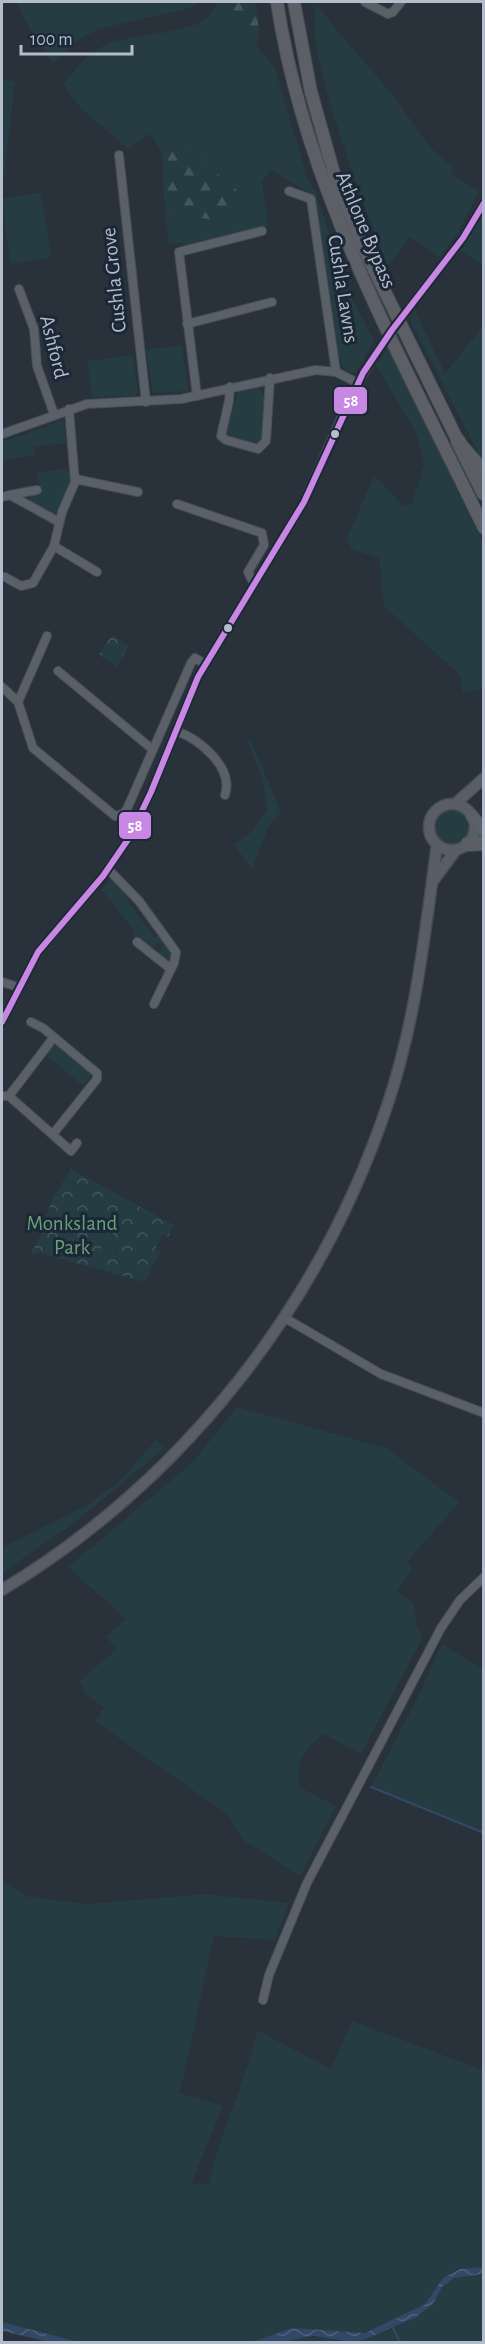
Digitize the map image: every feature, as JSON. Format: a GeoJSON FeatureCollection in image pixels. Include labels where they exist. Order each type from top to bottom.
{"type":"FeatureCollection","features":[{"type":"Feature","properties":{"kind":"highway","name":"Athlone Bypass"},"geometry":{"type":"LineString","coordinates":[[277,2],[296,99],[335,214],[483,528]]}},
{"type":"Feature","properties":{"kind":"highway","name":"Athlone Bypass"},"geometry":{"type":"LineString","coordinates":[[294,2],[311,92],[336,181],[361,243],[458,441],[483,471]]}},
{"type":"Feature","properties":{"kind":"highway"},"geometry":{"type":"LineString","coordinates":[[458,441],[483,493]]}},
{"type":"Feature","properties":{"kind":"highway"},"geometry":{"type":"LineString","coordinates":[[471,814],[483,830]]}},
{"type":"Feature","properties":{"kind":"highway"},"geometry":{"type":"LineString","coordinates":[[462,847],[483,843]]}},
{"type":"Feature","properties":{"kind":"main road"},"geometry":{"type":"LineString","coordinates":[[2,1590],[75,1540],[173,1456],[233,1388],[285,1318],[315,1268],[346,1209],[388,1102],[416,993],[433,881],[436,845],[428,828],[430,819],[439,808],[455,804],[482,780]]}},
{"type":"Feature","properties":{"kind":"main road"},"geometry":{"type":"LineString","coordinates":[[433,881],[474,831],[471,814],[482,780]]}},
{"type":"Feature","properties":{"kind":"main road"},"geometry":{"type":"LineString","coordinates":[[455,804],[471,814]]}},
{"type":"Feature","properties":{"kind":"main road"},"geometry":{"type":"LineString","coordinates":[[436,845],[448,850],[462,847]]}},
{"type":"Feature","properties":{"kind":"street"},"geometry":{"type":"LineString","coordinates":[[365,2],[388,14],[393,12],[401,2]]}},
{"type":"Feature","properties":{"kind":"street","name":"Cushla Grove"},"geometry":{"type":"LineString","coordinates":[[119,155],[146,402]]}},
{"type":"Feature","properties":{"kind":"street","name":"Cushla Lawns"},"geometry":{"type":"LineString","coordinates":[[289,191],[311,200],[336,372]]}},
{"type":"Feature","properties":{"kind":"street"},"geometry":{"type":"LineString","coordinates":[[2,1022],[38,952],[108,869],[143,812],[205,664],[304,502],[358,383],[411,305],[463,238],[483,202]]}},
{"type":"Feature","properties":{"kind":"street"},"geometry":{"type":"LineString","coordinates":[[197,396],[178,248],[262,231]]}},
{"type":"Feature","properties":{"kind":"street","name":"Ashford"},"geometry":{"type":"LineString","coordinates":[[19,289],[34,329],[37,366],[54,414]]}},
{"type":"Feature","properties":{"kind":"street"},"geometry":{"type":"LineString","coordinates":[[187,324],[272,302]]}},
{"type":"Feature","properties":{"kind":"street"},"geometry":{"type":"LineString","coordinates":[[2,434],[87,404],[146,402],[197,396],[270,378],[316,370],[336,372],[358,383]]}},
{"type":"Feature","properties":{"kind":"street"},"geometry":{"type":"LineString","coordinates":[[230,387],[221,436],[226,440],[258,449],[264,444],[267,433],[270,378]]}},
{"type":"Feature","properties":{"kind":"street"},"geometry":{"type":"LineString","coordinates":[[5,577],[21,586],[33,583],[54,546],[59,522],[75,479],[69,409]]}},
{"type":"Feature","properties":{"kind":"street"},"geometry":{"type":"LineString","coordinates":[[75,479],[138,492]]}},
{"type":"Feature","properties":{"kind":"street"},"geometry":{"type":"LineString","coordinates":[[6,496],[37,490]]}},
{"type":"Feature","properties":{"kind":"street"},"geometry":{"type":"LineString","coordinates":[[6,496],[59,522]]}},
{"type":"Feature","properties":{"kind":"street"},"geometry":{"type":"LineString","coordinates":[[178,503],[262,532],[264,545],[248,572],[254,584]]}},
{"type":"Feature","properties":{"kind":"street"},"geometry":{"type":"LineString","coordinates":[[54,546],[98,572]]}},
{"type":"Feature","properties":{"kind":"street"},"geometry":{"type":"LineString","coordinates":[[18,702],[47,636]]}},
{"type":"Feature","properties":{"kind":"street"},"geometry":{"type":"LineString","coordinates":[[2,687],[18,702],[33,748],[111,814],[123,814],[128,809],[191,663],[195,658],[205,664]]}},
{"type":"Feature","properties":{"kind":"street"},"geometry":{"type":"LineString","coordinates":[[58,671],[152,749]]}},
{"type":"Feature","properties":{"kind":"street"},"geometry":{"type":"LineString","coordinates":[[176,731],[204,746],[222,771],[226,783],[225,795]]}},
{"type":"Feature","properties":{"kind":"street"},"geometry":{"type":"LineString","coordinates":[[108,869],[129,889],[175,950],[176,956],[171,969],[154,1004]]}},
{"type":"Feature","properties":{"kind":"street"},"geometry":{"type":"LineString","coordinates":[[137,942],[171,969]]}},
{"type":"Feature","properties":{"kind":"street"},"geometry":{"type":"LineString","coordinates":[[152,954],[159,946]]}},
{"type":"Feature","properties":{"kind":"street"},"geometry":{"type":"LineString","coordinates":[[2,982],[18,987]]}},
{"type":"Feature","properties":{"kind":"street"},"geometry":{"type":"LineString","coordinates":[[31,1022],[93,1068],[97,1079],[53,1134]]}},
{"type":"Feature","properties":{"kind":"street"},"geometry":{"type":"LineString","coordinates":[[54,1037],[5,1096],[71,1150],[77,1143]]}},
{"type":"Feature","properties":{"kind":"street"},"geometry":{"type":"LineString","coordinates":[[285,1318],[381,1374],[483,1413]]}},
{"type":"Feature","properties":{"kind":"street"},"geometry":{"type":"LineString","coordinates":[[263,2000],[290,1922],[338,1821],[441,1628],[460,1600],[483,1577]]}},
{"type":"Feature","properties":{"kind":"green space"},"geometry":{"type":"Polygon","coordinates":[[[16,2],[201,2],[191,8],[98,29],[75,42],[53,63],[31,31],[16,2]]]}},
{"type":"Feature","properties":{"kind":"green space"},"geometry":{"type":"Polygon","coordinates":[[[219,2],[256,2],[259,32],[211,12],[219,2]]]}},
{"type":"Feature","properties":{"kind":"green space"},"geometry":{"type":"Polygon","coordinates":[[[317,4],[394,97],[428,144],[444,160],[454,166],[451,174],[479,191],[458,232],[440,257],[410,237],[388,266],[353,173],[327,93],[318,56],[314,25],[317,4]]]}},
{"type":"Feature","properties":{"kind":"green space"},"geometry":{"type":"Polygon","coordinates":[[[211,12],[259,32],[256,45],[275,68],[308,180],[315,191],[349,292],[374,341],[355,374],[344,370],[340,359],[337,359],[316,197],[271,170],[262,181],[268,226],[183,249],[182,243],[169,244],[165,211],[224,222],[179,141],[162,152],[150,134],[128,149],[79,106],[63,84],[86,58],[103,46],[129,38],[194,25],[205,20],[211,12]]]}},
{"type":"Feature","properties":{"kind":"green space"},"geometry":{"type":"Polygon","coordinates":[[[2,80],[15,81],[4,175],[2,174],[2,80]]]}},
{"type":"Feature","properties":{"kind":"green space"},"geometry":{"type":"Polygon","coordinates":[[[179,141],[246,198],[224,222],[165,211],[162,152],[179,141]]]}},
{"type":"Feature","properties":{"kind":"green space"},"geometry":{"type":"Polygon","coordinates":[[[41,192],[51,257],[10,264],[2,199],[41,192]]]}},
{"type":"Feature","properties":{"kind":"green space"},"geometry":{"type":"Polygon","coordinates":[[[483,215],[483,266],[461,251],[483,215]]]}},
{"type":"Feature","properties":{"kind":"green space"},"geometry":{"type":"Polygon","coordinates":[[[415,310],[445,374],[483,326],[483,462],[409,318],[415,310]]]}},
{"type":"Feature","properties":{"kind":"green space"},"geometry":{"type":"Polygon","coordinates":[[[182,346],[188,391],[153,393],[146,349],[182,346]]]}},
{"type":"Feature","properties":{"kind":"green space"},"geometry":{"type":"Polygon","coordinates":[[[388,348],[483,543],[483,688],[463,693],[460,675],[384,606],[379,558],[352,549],[347,539],[374,475],[403,506],[411,505],[424,466],[415,431],[376,365],[388,348]]]}},
{"type":"Feature","properties":{"kind":"green space"},"geometry":{"type":"Polygon","coordinates":[[[133,355],[138,391],[135,396],[92,397],[87,361],[133,355]]]}},
{"type":"Feature","properties":{"kind":"green space"},"geometry":{"type":"Polygon","coordinates":[[[257,387],[265,395],[262,438],[259,443],[254,444],[227,436],[225,431],[238,392],[257,387]]]}},
{"type":"Feature","properties":{"kind":"green space"},"geometry":{"type":"Polygon","coordinates":[[[64,420],[66,443],[34,447],[35,455],[2,460],[2,442],[64,420]]]}},
{"type":"Feature","properties":{"kind":"green space"},"geometry":{"type":"Polygon","coordinates":[[[68,469],[71,483],[56,512],[53,514],[30,502],[30,495],[39,492],[38,472],[68,469]]]}},
{"type":"Feature","properties":{"kind":"green space"},"geometry":{"type":"Polygon","coordinates":[[[112,635],[129,646],[116,667],[99,654],[112,635]]]}},
{"type":"Feature","properties":{"kind":"green space"},"geometry":{"type":"Polygon","coordinates":[[[251,740],[281,812],[268,827],[252,870],[234,844],[250,833],[267,811],[262,778],[248,742],[251,740]]]}},
{"type":"Feature","properties":{"kind":"green space"},"geometry":{"type":"Polygon","coordinates":[[[451,809],[464,815],[470,828],[464,841],[451,847],[438,841],[432,828],[438,815],[451,809]]]}},
{"type":"Feature","properties":{"kind":"green space"},"geometry":{"type":"Polygon","coordinates":[[[115,879],[131,897],[127,900],[154,937],[161,935],[173,952],[170,963],[158,953],[163,946],[159,942],[152,948],[139,939],[135,939],[133,935],[135,932],[102,890],[109,881],[115,879]]]}},
{"type":"Feature","properties":{"kind":"green space"},"geometry":{"type":"Polygon","coordinates":[[[53,1045],[61,1047],[90,1072],[91,1076],[83,1086],[46,1055],[53,1045]]]}},
{"type":"Feature","properties":{"kind":"green space","name":"Monksland Park"},"geometry":{"type":"Polygon","coordinates":[[[71,1169],[174,1225],[168,1237],[162,1235],[155,1249],[160,1252],[145,1282],[39,1253],[30,1255],[41,1236],[52,1199],[71,1169]],[[104,1225],[98,1234],[102,1241],[101,1253],[108,1259],[113,1258],[116,1251],[112,1230],[104,1225]]]}},
{"type":"Feature","properties":{"kind":"green space"},"geometry":{"type":"Polygon","coordinates":[[[104,1225],[112,1230],[115,1248],[114,1258],[108,1260],[101,1252],[102,1241],[98,1234],[104,1225]]]}},
{"type":"Feature","properties":{"kind":"green space"},"geometry":{"type":"Polygon","coordinates":[[[237,1407],[386,1448],[459,1502],[407,1562],[412,1569],[397,1592],[414,1603],[417,1627],[423,1637],[361,1754],[323,1734],[302,1758],[299,1772],[301,1788],[336,1806],[300,1876],[242,1839],[228,1815],[95,1721],[104,1708],[84,1693],[83,1686],[78,1682],[117,1649],[106,1637],[126,1619],[68,1567],[192,1463],[237,1407]]]}},
{"type":"Feature","properties":{"kind":"green space"},"geometry":{"type":"Polygon","coordinates":[[[156,1440],[164,1448],[78,1520],[2,1573],[2,1551],[6,1546],[84,1507],[117,1484],[156,1440]]]}},
{"type":"Feature","properties":{"kind":"green space"},"geometry":{"type":"Polygon","coordinates":[[[442,1644],[483,1670],[483,1833],[371,1787],[419,1695],[442,1644]]]}},
{"type":"Feature","properties":{"kind":"green space"},"geometry":{"type":"Polygon","coordinates":[[[2,1882],[29,1897],[90,1904],[204,1894],[289,1903],[275,1940],[214,1936],[180,2093],[223,2106],[191,2184],[209,2184],[257,2030],[331,2069],[352,2021],[483,2070],[483,2267],[460,2269],[443,2278],[425,2304],[365,2334],[292,2328],[252,2342],[79,2342],[2,2322],[2,1882]]]}},
{"type":"Feature","properties":{"kind":"green space"},"geometry":{"type":"Polygon","coordinates":[[[483,2274],[483,2342],[282,2342],[319,2337],[353,2339],[374,2336],[405,2323],[426,2310],[445,2284],[450,2281],[460,2277],[483,2274]]]}},
{"type":"Feature","properties":{"kind":"water"},"geometry":{"type":"Polygon","coordinates":[[[483,2267],[483,2274],[454,2278],[442,2287],[433,2304],[415,2318],[371,2337],[354,2342],[313,2336],[282,2342],[252,2342],[292,2328],[365,2333],[425,2304],[443,2278],[460,2269],[483,2267]]]}},
{"type":"Feature","properties":{"kind":"water"},"geometry":{"type":"Polygon","coordinates":[[[2,2322],[79,2342],[50,2342],[2,2331],[2,2322]]]}},
{"type":"Feature","properties":{"kind":"waterway"},"geometry":{"type":"LineString","coordinates":[[371,1787],[484,1833]]}},
{"type":"Feature","properties":{"kind":"waterway"},"geometry":{"type":"LineString","coordinates":[[392,2326],[400,2342]]}},
{"type":"Feature","properties":{"kind":"transit line","name":"58"},"geometry":{"type":"LineString","coordinates":[[2,1022],[38,952],[103,876],[129,838],[151,792],[198,677],[304,502],[363,373],[392,330],[463,238],[484,203]]}}]}
